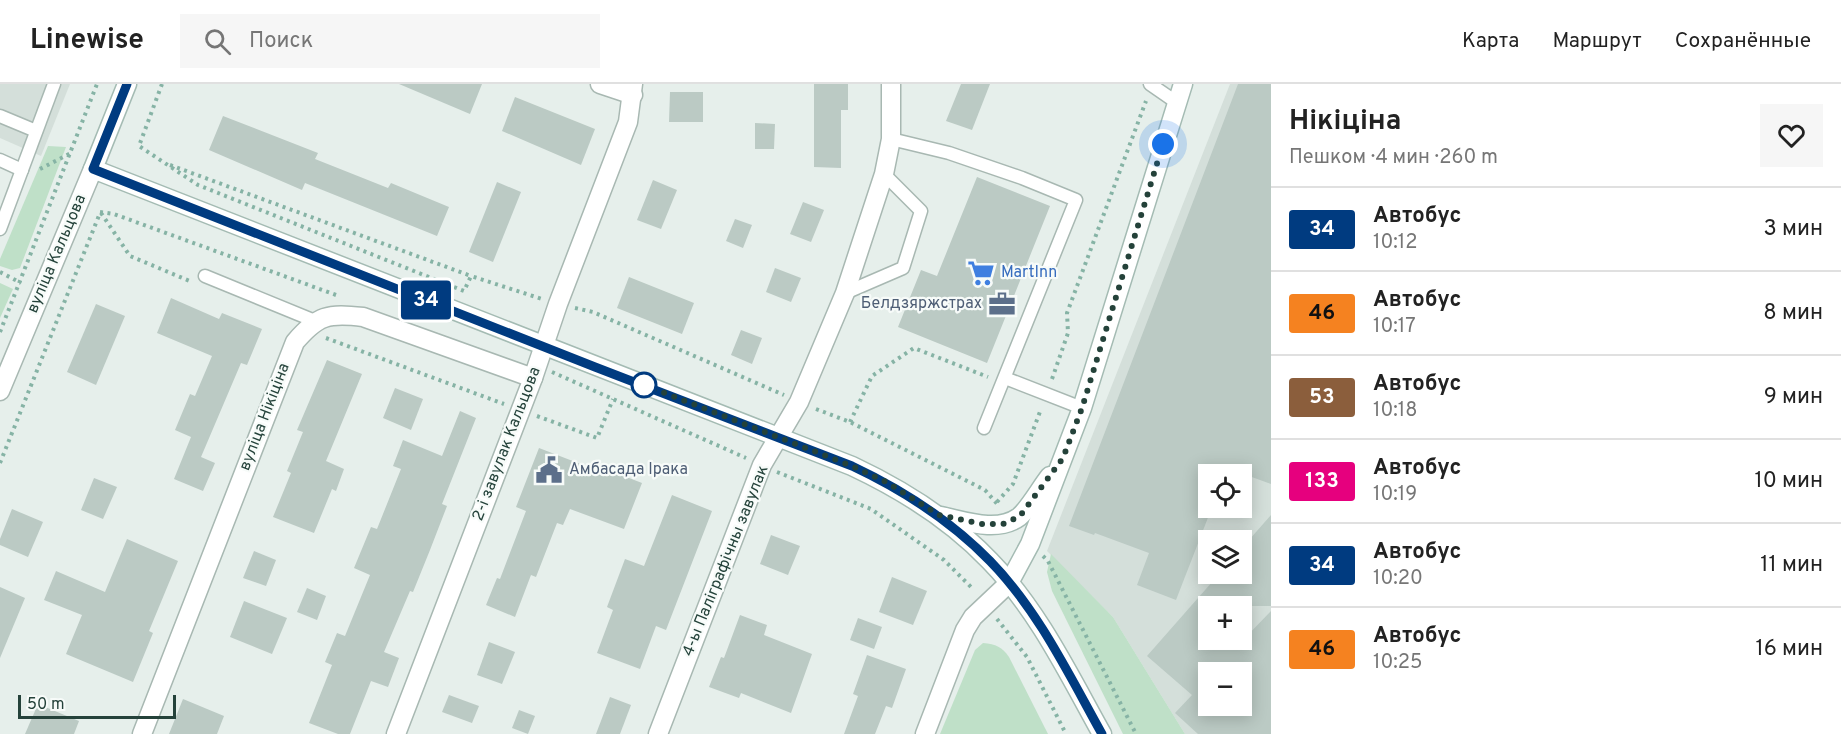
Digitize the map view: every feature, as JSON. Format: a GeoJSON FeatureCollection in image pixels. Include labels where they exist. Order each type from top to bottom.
{"type":"FeatureCollection","features":[{"type":"Feature","properties":{"kind":"street","name":"вуліца Кальцова"},"geometry":{"type":"LineString","coordinates":[[0,391],[5,366],[93,169],[127,84]]}},
{"type":"Feature","properties":{"kind":"street"},"geometry":{"type":"LineString","coordinates":[[600,84],[633,89]]}},
{"type":"Feature","properties":{"kind":"street","name":"4-ы Паліграфічны завулак"},"geometry":{"type":"LineString","coordinates":[[658,734],[762,465],[799,402],[845,293],[884,174],[891,139],[891,84]]}},
{"type":"Feature","properties":{"kind":"street"},"geometry":{"type":"LineString","coordinates":[[925,734],[965,630],[973,617],[1009,583],[1030,544],[1082,408],[1183,84]]}},
{"type":"Feature","properties":{"kind":"street","name":"2-і завулак Кальцова"},"geometry":{"type":"LineString","coordinates":[[396,734],[628,122],[633,89]]}},
{"type":"Feature","properties":{"kind":"street"},"geometry":{"type":"LineString","coordinates":[[93,169],[779,437],[886,482],[939,515],[990,561],[1009,583],[1030,611],[1102,734]]}},
{"type":"Feature","properties":{"kind":"street"},"geometry":{"type":"LineString","coordinates":[[310,325],[330,316],[363,317],[535,372]]}},
{"type":"Feature","properties":{"kind":"street","name":"вуліца Нікіціна"},"geometry":{"type":"LineString","coordinates":[[142,734],[295,342],[310,325]]}},
{"type":"Feature","properties":{"kind":"street"},"geometry":{"type":"LineString","coordinates":[[939,515],[982,524],[1003,524],[1020,516],[1063,458]]}},
{"type":"Feature","properties":{"kind":"lane"},"geometry":{"type":"LineString","coordinates":[[0,229],[54,84]]}},
{"type":"Feature","properties":{"kind":"lane"},"geometry":{"type":"LineString","coordinates":[[1152,84],[1176,102]]}},
{"type":"Feature","properties":{"kind":"lane"},"geometry":{"type":"LineString","coordinates":[[0,116],[36,131]]}},
{"type":"Feature","properties":{"kind":"lane"},"geometry":{"type":"LineString","coordinates":[[891,139],[949,153],[1022,178],[1076,200],[984,428]]}},
{"type":"Feature","properties":{"kind":"lane"},"geometry":{"type":"LineString","coordinates":[[0,160],[22,170]]}},
{"type":"Feature","properties":{"kind":"lane"},"geometry":{"type":"LineString","coordinates":[[845,293],[903,268],[921,211],[884,174]]}},
{"type":"Feature","properties":{"kind":"lane"},"geometry":{"type":"LineString","coordinates":[[202,280],[310,325]]}},
{"type":"Feature","properties":{"kind":"lane"},"geometry":{"type":"LineString","coordinates":[[1005,378],[1082,408]]}},
{"type":"Feature","properties":{"kind":"path"},"geometry":{"type":"LineString","coordinates":[[0,332],[98,84]]}},
{"type":"Feature","properties":{"kind":"path"},"geometry":{"type":"LineString","coordinates":[[139,146],[162,84]]}},
{"type":"Feature","properties":{"kind":"path"},"geometry":{"type":"LineString","coordinates":[[997,502],[1013,484],[1068,333],[1067,313],[1152,84]]}},
{"type":"Feature","properties":{"kind":"path"},"geometry":{"type":"LineString","coordinates":[[35,171],[72,152]]}},
{"type":"Feature","properties":{"kind":"path"},"geometry":{"type":"LineString","coordinates":[[162,162],[471,276]]}},
{"type":"Feature","properties":{"kind":"path"},"geometry":{"type":"LineString","coordinates":[[100,212],[130,256],[202,280]]}},
{"type":"Feature","properties":{"kind":"path"},"geometry":{"type":"LineString","coordinates":[[100,212],[114,214],[345,298]]}},
{"type":"Feature","properties":{"kind":"path"},"geometry":{"type":"LineString","coordinates":[[0,464],[100,212]]}},
{"type":"Feature","properties":{"kind":"path"},"geometry":{"type":"LineString","coordinates":[[0,272],[21,283]]}},
{"type":"Feature","properties":{"kind":"path"},"geometry":{"type":"LineString","coordinates":[[310,325],[520,410],[597,438],[613,399]]}},
{"type":"Feature","properties":{"kind":"path"},"geometry":{"type":"LineString","coordinates":[[850,422],[872,376],[914,348],[996,381],[1005,378]]}},
{"type":"Feature","properties":{"kind":"path"},"geometry":{"type":"LineString","coordinates":[[535,372],[613,399],[762,465],[872,509],[944,560],[968,581],[1027,657],[1066,734]]}},
{"type":"Feature","properties":{"kind":"path"},"geometry":{"type":"LineString","coordinates":[[1048,561],[1136,734]]}},
{"type":"Feature","properties":{"kind":"shaded area"},"geometry":{"type":"Polygon","coordinates":[[[0,84],[70,84],[41,156],[0,138],[0,84]]]}},
{"type":"Feature","properties":{"kind":"shaded area"},"geometry":{"type":"Polygon","coordinates":[[[1230,84],[1271,84],[1271,734],[1185,734],[1113,617],[1047,551],[1230,84]]]}},
{"type":"Feature","properties":{"kind":"green space"},"geometry":{"type":"Polygon","coordinates":[[[48,146],[66,147],[20,268],[12,270],[0,266],[0,259],[48,146]]]}},
{"type":"Feature","properties":{"kind":"green space"},"geometry":{"type":"Polygon","coordinates":[[[0,283],[13,289],[0,318],[0,283]]]}},
{"type":"Feature","properties":{"kind":"green space"},"geometry":{"type":"Polygon","coordinates":[[[1051,554],[1113,617],[1185,734],[1123,734],[1052,591],[1047,572],[1051,554]]]}},
{"type":"Feature","properties":{"kind":"green space"},"geometry":{"type":"Polygon","coordinates":[[[983,643],[998,647],[1009,657],[1048,734],[940,734],[975,650],[983,643]]]}},
{"type":"Feature","properties":{"kind":"building"},"geometry":{"type":"Polygon","coordinates":[[[399,84],[482,84],[470,114],[399,84]]]}},
{"type":"Feature","properties":{"kind":"building"},"geometry":{"type":"Polygon","coordinates":[[[814,84],[848,84],[848,110],[841,110],[841,168],[814,167],[814,84]]]}},
{"type":"Feature","properties":{"kind":"building"},"geometry":{"type":"Polygon","coordinates":[[[961,84],[990,84],[972,130],[946,121],[961,84]]]}},
{"type":"Feature","properties":{"kind":"building"},"geometry":{"type":"Polygon","coordinates":[[[1238,84],[1271,84],[1271,484],[1252,477],[1252,464],[1198,464],[1198,518],[1208,518],[1203,530],[1198,530],[1198,543],[1176,600],[1137,585],[1149,553],[1069,526],[1238,84]]]}},
{"type":"Feature","properties":{"kind":"building"},"geometry":{"type":"Polygon","coordinates":[[[670,92],[703,92],[703,122],[669,122],[670,92]]]}},
{"type":"Feature","properties":{"kind":"building"},"geometry":{"type":"Polygon","coordinates":[[[515,97],[595,129],[581,165],[502,131],[515,97]]]}},
{"type":"Feature","properties":{"kind":"building"},"geometry":{"type":"Polygon","coordinates":[[[223,116],[318,153],[315,159],[388,188],[391,183],[449,207],[437,236],[305,183],[302,190],[209,150],[223,116]]]}},
{"type":"Feature","properties":{"kind":"building"},"geometry":{"type":"Polygon","coordinates":[[[755,123],[775,124],[774,149],[755,149],[755,123]]]}},
{"type":"Feature","properties":{"kind":"building","name":"MartInn"},"geometry":{"type":"Polygon","coordinates":[[[977,177],[1050,206],[987,363],[898,327],[921,270],[937,276],[977,177]]]}},
{"type":"Feature","properties":{"kind":"building"},"geometry":{"type":"Polygon","coordinates":[[[653,180],[677,190],[661,229],[637,220],[653,180]]]}},
{"type":"Feature","properties":{"kind":"building"},"geometry":{"type":"Polygon","coordinates":[[[497,182],[521,192],[493,262],[469,252],[497,182]]]}},
{"type":"Feature","properties":{"kind":"building"},"geometry":{"type":"Polygon","coordinates":[[[803,202],[824,210],[811,242],[790,234],[803,202]]]}},
{"type":"Feature","properties":{"kind":"building"},"geometry":{"type":"Polygon","coordinates":[[[735,219],[752,225],[743,248],[726,241],[735,219]]]}},
{"type":"Feature","properties":{"kind":"building"},"geometry":{"type":"Polygon","coordinates":[[[775,268],[801,278],[791,302],[766,292],[775,268]]]}},
{"type":"Feature","properties":{"kind":"building"},"geometry":{"type":"Polygon","coordinates":[[[629,277],[694,303],[682,334],[617,308],[629,277]]]}},
{"type":"Feature","properties":{"kind":"building"},"geometry":{"type":"Polygon","coordinates":[[[171,298],[219,319],[222,313],[262,329],[247,365],[241,363],[201,457],[215,463],[203,491],[174,479],[191,437],[175,430],[190,394],[195,396],[212,356],[157,333],[171,298]]]}},
{"type":"Feature","properties":{"kind":"building"},"geometry":{"type":"Polygon","coordinates":[[[96,304],[125,316],[96,385],[67,372],[96,304]]]}},
{"type":"Feature","properties":{"kind":"building"},"geometry":{"type":"Polygon","coordinates":[[[741,330],[762,338],[752,364],[731,355],[741,330]]]}},
{"type":"Feature","properties":{"kind":"building"},"geometry":{"type":"Polygon","coordinates":[[[327,360],[362,374],[326,461],[344,469],[336,491],[332,489],[314,533],[273,517],[291,473],[287,471],[303,432],[297,430],[327,360]]]}},
{"type":"Feature","properties":{"kind":"building"},"geometry":{"type":"Polygon","coordinates":[[[395,388],[423,399],[411,430],[383,418],[395,388]]]}},
{"type":"Feature","properties":{"kind":"building"},"geometry":{"type":"Polygon","coordinates":[[[460,411],[476,418],[442,504],[447,506],[430,550],[384,652],[399,658],[388,687],[371,681],[350,734],[338,734],[309,723],[332,665],[325,662],[337,633],[345,636],[370,575],[354,568],[371,527],[377,529],[401,469],[393,466],[403,440],[442,456],[460,411]]]}},
{"type":"Feature","properties":{"kind":"building"},"geometry":{"type":"Polygon","coordinates":[[[539,448],[609,475],[611,471],[642,483],[624,529],[570,509],[563,525],[557,523],[536,577],[531,575],[515,617],[486,605],[497,578],[500,579],[526,511],[516,507],[539,448]]]}},
{"type":"Feature","properties":{"kind":"building"},"geometry":{"type":"Polygon","coordinates":[[[94,478],[117,487],[103,519],[81,510],[94,478]]]}},
{"type":"Feature","properties":{"kind":"building"},"geometry":{"type":"Polygon","coordinates":[[[672,495],[712,511],[666,630],[656,626],[640,669],[597,653],[613,610],[607,607],[625,559],[644,566],[672,495]]]}},
{"type":"Feature","properties":{"kind":"building"},"geometry":{"type":"Polygon","coordinates":[[[12,509],[43,522],[28,557],[0,545],[0,539],[12,509]]]}},
{"type":"Feature","properties":{"kind":"building"},"geometry":{"type":"Polygon","coordinates":[[[1271,515],[1271,606],[1252,606],[1252,596],[1200,596],[1210,584],[1252,584],[1252,537],[1271,515]]]}},
{"type":"Feature","properties":{"kind":"building"},"geometry":{"type":"Polygon","coordinates":[[[771,535],[800,546],[788,575],[760,564],[771,535]]]}},
{"type":"Feature","properties":{"kind":"building"},"geometry":{"type":"Polygon","coordinates":[[[127,539],[178,561],[149,631],[153,633],[133,682],[66,654],[82,615],[44,600],[56,571],[105,592],[127,539]]]}},
{"type":"Feature","properties":{"kind":"building"},"geometry":{"type":"Polygon","coordinates":[[[254,551],[276,560],[266,586],[243,578],[254,551]]]}},
{"type":"Feature","properties":{"kind":"building"},"geometry":{"type":"Polygon","coordinates":[[[892,577],[927,591],[913,625],[879,612],[892,577]]]}},
{"type":"Feature","properties":{"kind":"building"},"geometry":{"type":"Polygon","coordinates":[[[0,587],[25,598],[0,658],[0,587]]]}},
{"type":"Feature","properties":{"kind":"building"},"geometry":{"type":"Polygon","coordinates":[[[307,588],[326,596],[317,620],[297,612],[307,588]]]}},
{"type":"Feature","properties":{"kind":"building"},"geometry":{"type":"Polygon","coordinates":[[[1198,598],[1198,650],[1252,650],[1252,631],[1271,611],[1271,734],[1198,734],[1175,713],[1192,695],[1147,656],[1198,598]]]}},
{"type":"Feature","properties":{"kind":"building"},"geometry":{"type":"Polygon","coordinates":[[[244,601],[287,618],[272,654],[230,637],[244,601]]]}},
{"type":"Feature","properties":{"kind":"building"},"geometry":{"type":"Polygon","coordinates":[[[740,615],[767,625],[764,635],[812,654],[791,713],[741,693],[739,698],[709,687],[721,657],[724,658],[740,615]]]}},
{"type":"Feature","properties":{"kind":"building"},"geometry":{"type":"Polygon","coordinates":[[[858,618],[882,627],[874,649],[850,640],[858,618]]]}},
{"type":"Feature","properties":{"kind":"building"},"geometry":{"type":"Polygon","coordinates":[[[489,642],[515,652],[502,684],[477,675],[489,642]]]}},
{"type":"Feature","properties":{"kind":"building"},"geometry":{"type":"Polygon","coordinates":[[[867,655],[906,669],[892,708],[886,706],[875,734],[844,734],[858,696],[853,694],[867,655]]]}},
{"type":"Feature","properties":{"kind":"building"},"geometry":{"type":"Polygon","coordinates":[[[449,695],[479,706],[472,723],[442,712],[449,695]]]}},
{"type":"Feature","properties":{"kind":"building"},"geometry":{"type":"Polygon","coordinates":[[[610,697],[631,705],[620,734],[596,734],[610,697]]]}},
{"type":"Feature","properties":{"kind":"building"},"geometry":{"type":"Polygon","coordinates":[[[183,699],[224,716],[217,734],[169,734],[183,699]]]}},
{"type":"Feature","properties":{"kind":"building"},"geometry":{"type":"Polygon","coordinates":[[[38,704],[79,721],[74,734],[25,734],[38,704]]]}},
{"type":"Feature","properties":{"kind":"building"},"geometry":{"type":"Polygon","coordinates":[[[519,710],[535,716],[528,734],[512,728],[519,710]]]}},
{"type":"Feature","properties":{"kind":"bus line","name":"34"},"geometry":{"type":"LineString","coordinates":[[127,84],[93,169],[852,466],[886,482],[939,515],[990,561],[1030,611],[1102,734]]}},
{"type":"Feature","properties":{"kind":"place","name":"MartInn"},"geometry":{"type":"Point","coordinates":[981,273]}},
{"type":"Feature","properties":{"kind":"place","name":"Белдзяржстрах"},"geometry":{"type":"Point","coordinates":[1002,304]}},
{"type":"Feature","properties":{"kind":"place","name":"Амбасада Ірака"},"geometry":{"type":"Point","coordinates":[549,470]}},
{"type":"Feature","properties":{"kind":"route"},"geometry":{"type":"LineString","coordinates":[[644,385],[852,466],[886,482],[939,515],[982,524],[1003,524],[1020,516],[1063,458],[1106,333],[1163,144]]}}]}
